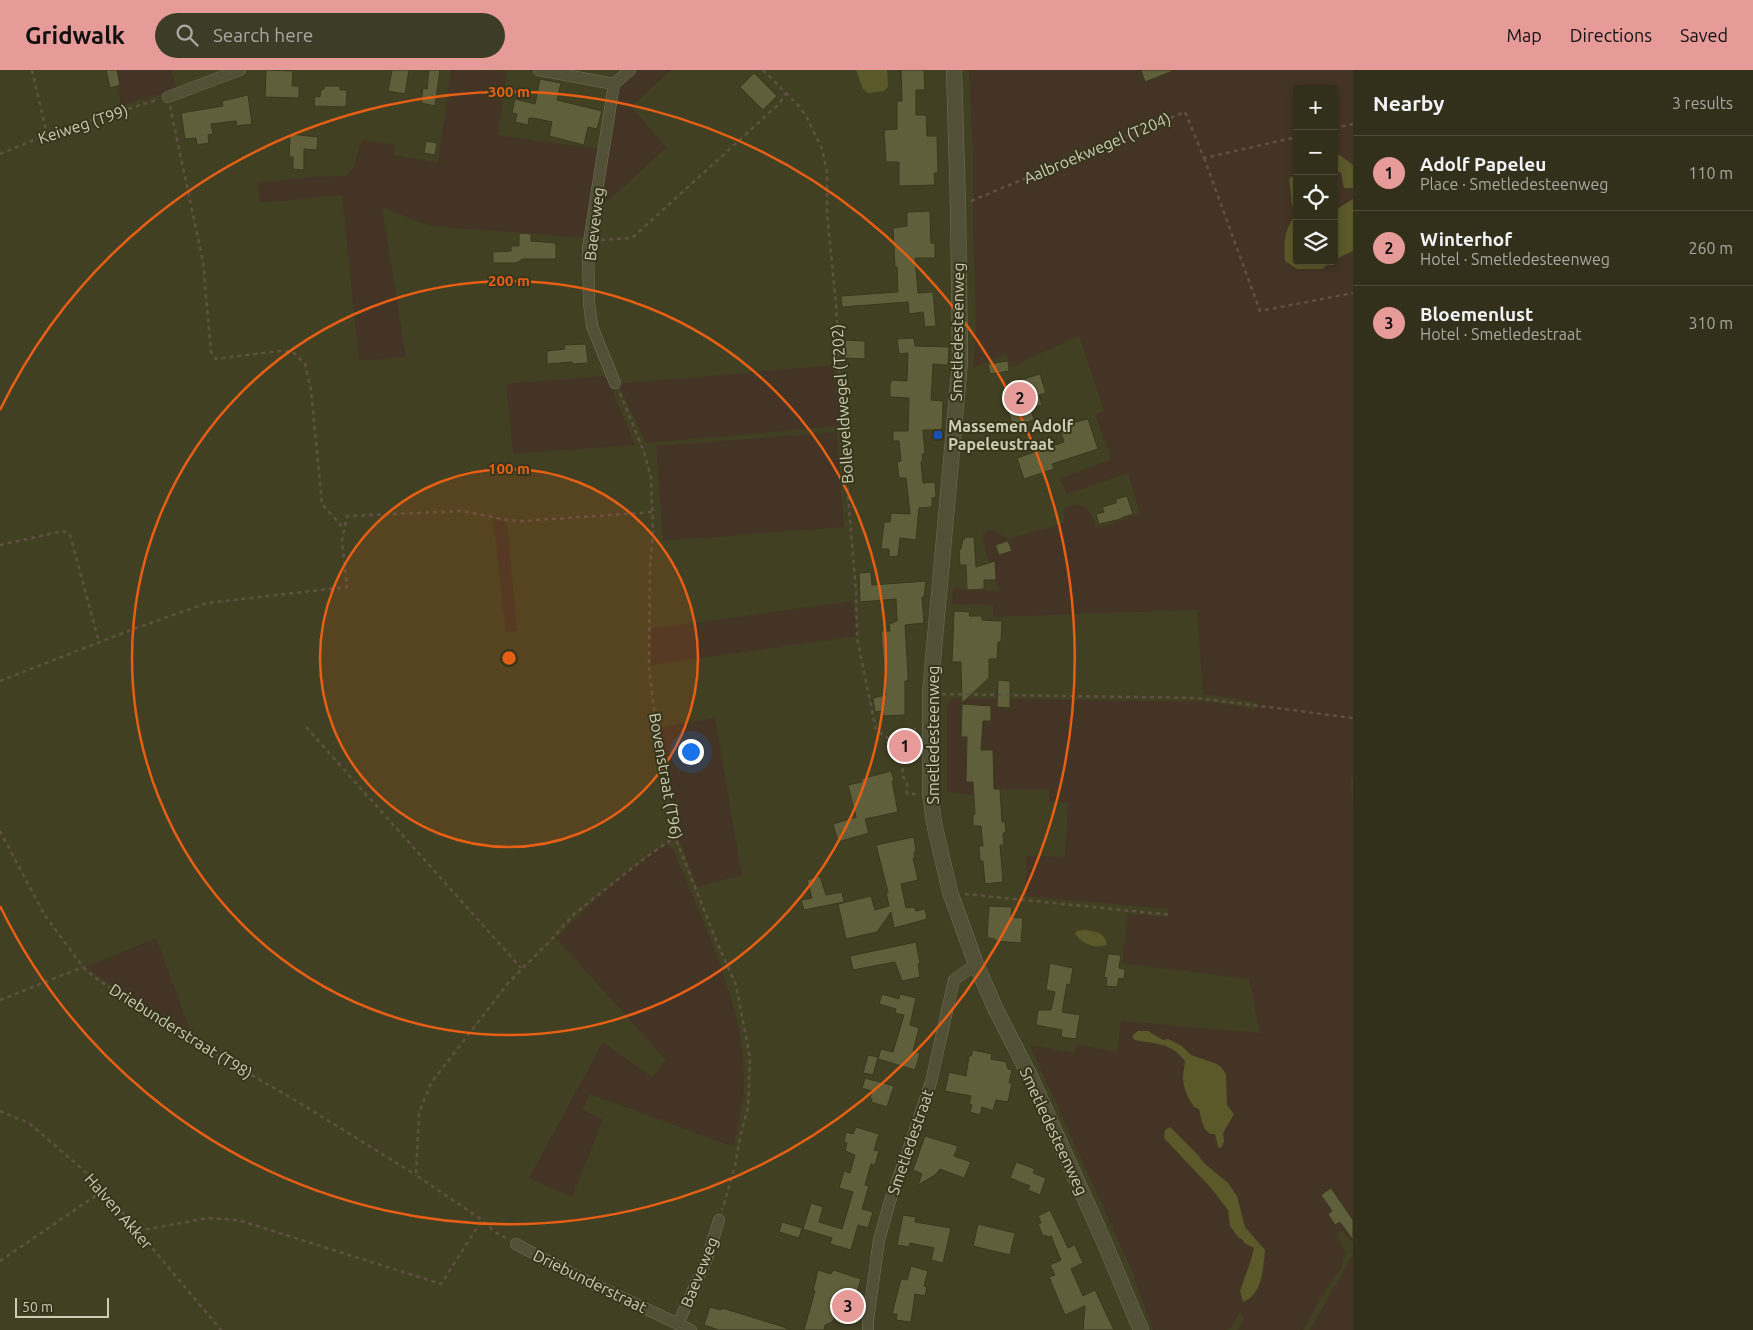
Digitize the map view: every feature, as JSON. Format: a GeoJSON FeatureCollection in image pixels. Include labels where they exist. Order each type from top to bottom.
{"type":"FeatureCollection","features":[{"type":"Feature","properties":{"kind":"street"},"geometry":{"type":"LineString","coordinates":[[168,97],[240,70]]}},
{"type":"Feature","properties":{"kind":"street"},"geometry":{"type":"LineString","coordinates":[[539,70],[614,84],[630,70]]}},
{"type":"Feature","properties":{"kind":"street","name":"Smetledesteenweg"},"geometry":{"type":"LineString","coordinates":[[954,70],[960,362],[930,693],[930,793],[934,823],[950,892],[976,964],[996,1010],[1030,1076],[1141,1330]]}},
{"type":"Feature","properties":{"kind":"street","name":"Baeveweg"},"geometry":{"type":"LineString","coordinates":[[614,84],[589,241],[589,302],[592,326],[615,383]]}},
{"type":"Feature","properties":{"kind":"street","name":"Smetledestraat"},"geometry":{"type":"LineString","coordinates":[[868,1330],[879,1240],[890,1201],[931,1082],[954,980],[976,964]]}},
{"type":"Feature","properties":{"kind":"street","name":"Baeveweg"},"geometry":{"type":"LineString","coordinates":[[678,1324],[708,1256],[719,1220]]}},
{"type":"Feature","properties":{"kind":"street","name":"Driebunderstraat"},"geometry":{"type":"LineString","coordinates":[[516,1244],[582,1279],[691,1330]]}},
{"type":"Feature","properties":{"kind":"path"},"geometry":{"type":"LineString","coordinates":[[32,70],[47,135]]}},
{"type":"Feature","properties":{"kind":"path","name":"Bolleveldwegel (T202)"},"geometry":{"type":"LineString","coordinates":[[763,70],[786,92],[806,116],[822,149],[827,172],[827,213],[836,304],[842,422],[856,592],[857,638],[876,730],[898,745]]}},
{"type":"Feature","properties":{"kind":"path"},"geometry":{"type":"LineString","coordinates":[[589,241],[632,238],[779,104],[786,92]]}},
{"type":"Feature","properties":{"kind":"path"},"geometry":{"type":"LineString","coordinates":[[168,97],[203,262],[211,352],[216,359],[280,351],[293,352],[305,364],[311,390],[322,504],[344,529]]}},
{"type":"Feature","properties":{"kind":"path","name":"Keiweg (T99)"},"geometry":{"type":"LineString","coordinates":[[0,154],[86,121],[168,97]]}},
{"type":"Feature","properties":{"kind":"path","name":"Aalbroekwegel (T204)"},"geometry":{"type":"LineString","coordinates":[[958,206],[1185,112],[1204,158]]}},
{"type":"Feature","properties":{"kind":"path"},"geometry":{"type":"LineString","coordinates":[[1338,127],[1353,124]]}},
{"type":"Feature","properties":{"kind":"path"},"geometry":{"type":"LineString","coordinates":[[1293,138],[1204,158],[1260,311],[1353,293]]}},
{"type":"Feature","properties":{"kind":"path","name":"Bovenstraat (T96)"},"geometry":{"type":"LineString","coordinates":[[615,383],[644,452],[651,478],[653,532],[650,566],[648,669],[675,837],[736,985],[750,1058],[748,1108],[740,1137],[736,1166],[719,1220]]}},
{"type":"Feature","properties":{"kind":"path"},"geometry":{"type":"LineString","coordinates":[[0,681],[99,642],[208,603],[347,587],[342,540],[348,516],[462,511],[507,520],[523,521],[653,512]]}},
{"type":"Feature","properties":{"kind":"path"},"geometry":{"type":"LineString","coordinates":[[0,545],[63,532],[70,536],[99,642]]}},
{"type":"Feature","properties":{"kind":"path"},"geometry":{"type":"LineString","coordinates":[[930,693],[1197,698],[1353,718]]}},
{"type":"Feature","properties":{"kind":"path"},"geometry":{"type":"LineString","coordinates":[[306,727],[521,969]]}},
{"type":"Feature","properties":{"kind":"path"},"geometry":{"type":"LineString","coordinates":[[930,729],[898,730],[899,757],[902,759],[903,777],[907,781],[907,794],[930,793]]}},
{"type":"Feature","properties":{"kind":"path","name":"Driebunderstraat (T98)"},"geometry":{"type":"LineString","coordinates":[[0,831],[44,914],[83,967],[170,1028],[295,1100],[416,1175],[482,1220]]}},
{"type":"Feature","properties":{"kind":"path"},"geometry":{"type":"LineString","coordinates":[[416,1175],[419,1114],[431,1083],[509,982],[574,914],[675,837]]}},
{"type":"Feature","properties":{"kind":"path"},"geometry":{"type":"LineString","coordinates":[[950,892],[1172,915]]}},
{"type":"Feature","properties":{"kind":"path"},"geometry":{"type":"LineString","coordinates":[[0,1000],[83,967]]}},
{"type":"Feature","properties":{"kind":"path","name":"Halven Akker"},"geometry":{"type":"LineString","coordinates":[[0,1111],[29,1123],[96,1181],[221,1330]]}},
{"type":"Feature","properties":{"kind":"path"},"geometry":{"type":"LineString","coordinates":[[0,1260],[104,1190]]}},
{"type":"Feature","properties":{"kind":"path"},"geometry":{"type":"LineString","coordinates":[[138,1232],[208,1218],[238,1220],[441,1284],[482,1220],[495,1232],[516,1244]]}},
{"type":"Feature","properties":{"kind":"shaded area"},"geometry":{"type":"Polygon","coordinates":[[[115,70],[171,70],[177,90],[121,105],[115,70]]]}},
{"type":"Feature","properties":{"kind":"shaded area"},"geometry":{"type":"Polygon","coordinates":[[[451,70],[507,71],[498,135],[598,149],[586,238],[429,226],[382,207],[406,357],[359,361],[342,195],[260,203],[257,183],[309,177],[346,176],[353,168],[362,140],[396,145],[394,155],[438,163],[451,70]]]}},
{"type":"Feature","properties":{"kind":"shaded area"},"geometry":{"type":"Polygon","coordinates":[[[636,70],[671,70],[631,107],[667,147],[598,210],[620,85],[636,70]]]}},
{"type":"Feature","properties":{"kind":"shaded area"},"geometry":{"type":"Polygon","coordinates":[[[856,70],[887,70],[888,87],[884,91],[868,93],[863,89],[856,70]]]}},
{"type":"Feature","properties":{"kind":"shaded area"},"geometry":{"type":"Polygon","coordinates":[[[969,70],[1353,70],[1353,778],[1351,779],[1353,811],[1353,1243],[1342,1231],[1336,1236],[1346,1252],[1341,1268],[1326,1289],[1303,1330],[1238,1330],[1244,1319],[1240,1312],[1230,1329],[1226,1330],[1153,1330],[1131,1269],[1030,1045],[1075,1053],[1076,1044],[1117,1052],[1121,1021],[1260,1033],[1249,979],[1122,963],[1128,914],[1168,917],[1168,909],[1026,896],[1026,856],[1065,857],[1068,803],[1049,801],[1049,790],[987,789],[979,796],[947,792],[948,705],[950,700],[956,698],[1213,702],[1255,709],[1256,702],[1203,694],[1197,610],[993,617],[993,605],[952,604],[953,589],[999,591],[984,546],[983,534],[987,530],[993,530],[1009,539],[1064,523],[1064,509],[1076,504],[1081,505],[1089,512],[1097,528],[1140,514],[1128,473],[1067,494],[1060,479],[1111,459],[1095,414],[1104,411],[1079,336],[1011,367],[1005,354],[973,368],[976,327],[973,154],[969,70]],[[1262,1246],[1254,1248],[1243,1282],[1264,1258],[1265,1250],[1262,1246]]]}},
{"type":"Feature","properties":{"kind":"shaded area"},"geometry":{"type":"Polygon","coordinates":[[[1338,154],[1353,165],[1353,188],[1344,188],[1341,173],[1338,172],[1338,154]]]}},
{"type":"Feature","properties":{"kind":"shaded area"},"geometry":{"type":"Polygon","coordinates":[[[1293,176],[1292,206],[1289,178],[1293,176]]]}},
{"type":"Feature","properties":{"kind":"shaded area"},"geometry":{"type":"Polygon","coordinates":[[[1353,199],[1353,251],[1338,258],[1338,220],[1338,208],[1353,199]]]}},
{"type":"Feature","properties":{"kind":"shaded area"},"geometry":{"type":"Polygon","coordinates":[[[1293,220],[1293,265],[1327,265],[1322,269],[1297,269],[1285,261],[1286,236],[1293,220]]]}},
{"type":"Feature","properties":{"kind":"shaded area"},"geometry":{"type":"Polygon","coordinates":[[[834,365],[840,426],[646,443],[618,384],[834,365]]]}},
{"type":"Feature","properties":{"kind":"shaded area"},"geometry":{"type":"Polygon","coordinates":[[[603,376],[607,378],[635,445],[513,454],[506,384],[603,376]]]}},
{"type":"Feature","properties":{"kind":"shaded area"},"geometry":{"type":"Polygon","coordinates":[[[837,432],[844,527],[663,541],[656,446],[837,432]]]}},
{"type":"Feature","properties":{"kind":"shaded area"},"geometry":{"type":"Polygon","coordinates":[[[493,519],[507,523],[517,631],[506,632],[493,519]]]}},
{"type":"Feature","properties":{"kind":"shaded area"},"geometry":{"type":"Polygon","coordinates":[[[853,601],[858,636],[651,665],[650,629],[853,601]]]}},
{"type":"Feature","properties":{"kind":"shaded area"},"geometry":{"type":"Polygon","coordinates":[[[715,718],[742,875],[697,887],[674,826],[657,728],[715,718]]]}},
{"type":"Feature","properties":{"kind":"shaded area"},"geometry":{"type":"Polygon","coordinates":[[[667,845],[673,848],[720,963],[737,1023],[744,1083],[734,1147],[590,1094],[582,1109],[603,1120],[572,1197],[529,1178],[603,1042],[652,1077],[666,1060],[556,938],[599,895],[658,849],[667,845]]]}},
{"type":"Feature","properties":{"kind":"shaded area"},"geometry":{"type":"Polygon","coordinates":[[[1085,930],[1102,935],[1107,945],[1089,945],[1082,941],[1075,934],[1077,931],[1085,930]]]}},
{"type":"Feature","properties":{"kind":"shaded area"},"geometry":{"type":"Polygon","coordinates":[[[156,938],[193,1038],[86,967],[156,938]]]}},
{"type":"Feature","properties":{"kind":"shaded area"},"geometry":{"type":"Polygon","coordinates":[[[1138,1031],[1148,1031],[1163,1040],[1168,1039],[1182,1046],[1191,1055],[1221,1067],[1226,1074],[1227,1105],[1234,1114],[1223,1133],[1224,1141],[1222,1147],[1219,1148],[1215,1134],[1210,1134],[1205,1129],[1199,1109],[1194,1107],[1186,1093],[1183,1077],[1185,1061],[1168,1047],[1135,1040],[1133,1035],[1138,1031]]]}},
{"type":"Feature","properties":{"kind":"shaded area"},"geometry":{"type":"Polygon","coordinates":[[[1170,1127],[1205,1164],[1228,1183],[1237,1196],[1245,1227],[1265,1250],[1261,1280],[1255,1293],[1243,1302],[1240,1291],[1254,1248],[1244,1243],[1238,1237],[1230,1226],[1228,1210],[1211,1188],[1164,1138],[1165,1130],[1170,1127]]]}},
{"type":"Feature","properties":{"kind":"shaded area"},"geometry":{"type":"Polygon","coordinates":[[[1353,1254],[1353,1330],[1310,1330],[1353,1254]]]}},
{"type":"Feature","properties":{"kind":"building"},"geometry":{"type":"Polygon","coordinates":[[[106,70],[117,70],[120,85],[110,88],[106,70]]]}},
{"type":"Feature","properties":{"kind":"building"},"geometry":{"type":"Polygon","coordinates":[[[266,70],[293,71],[292,86],[299,86],[299,98],[265,97],[266,70]]]}},
{"type":"Feature","properties":{"kind":"building"},"geometry":{"type":"Polygon","coordinates":[[[392,70],[409,70],[405,94],[388,91],[392,70]]]}},
{"type":"Feature","properties":{"kind":"building"},"geometry":{"type":"Polygon","coordinates":[[[429,70],[440,70],[435,106],[421,103],[423,88],[427,89],[429,70]]]}},
{"type":"Feature","properties":{"kind":"building"},"geometry":{"type":"Polygon","coordinates":[[[901,70],[924,70],[925,90],[916,90],[916,115],[926,115],[927,136],[937,136],[938,173],[934,173],[935,185],[899,186],[899,162],[886,162],[884,130],[897,129],[897,101],[902,101],[901,70]]]}},
{"type":"Feature","properties":{"kind":"building"},"geometry":{"type":"Polygon","coordinates":[[[1141,70],[1175,70],[1145,82],[1141,70]]]}},
{"type":"Feature","properties":{"kind":"building"},"geometry":{"type":"Polygon","coordinates":[[[754,73],[777,96],[763,110],[740,87],[754,73]]]}},
{"type":"Feature","properties":{"kind":"building"},"geometry":{"type":"Polygon","coordinates":[[[540,79],[561,83],[557,100],[602,111],[597,129],[588,127],[584,145],[549,136],[552,122],[529,118],[528,125],[515,122],[517,114],[512,113],[515,99],[535,104],[540,79]]]}},
{"type":"Feature","properties":{"kind":"building"},"geometry":{"type":"Polygon","coordinates":[[[324,86],[340,86],[340,90],[347,90],[346,107],[314,106],[315,96],[320,97],[324,86]]]}},
{"type":"Feature","properties":{"kind":"building"},"geometry":{"type":"Polygon","coordinates":[[[248,95],[252,124],[237,126],[236,121],[211,124],[213,134],[208,135],[209,143],[197,145],[196,138],[185,139],[181,113],[223,106],[222,101],[248,95]]]}},
{"type":"Feature","properties":{"kind":"building"},"geometry":{"type":"Polygon","coordinates":[[[290,134],[318,137],[317,150],[304,149],[304,170],[293,169],[293,157],[289,157],[290,134]]]}},
{"type":"Feature","properties":{"kind":"building"},"geometry":{"type":"Polygon","coordinates":[[[426,141],[437,143],[435,155],[424,153],[426,141]]]}},
{"type":"Feature","properties":{"kind":"building"},"geometry":{"type":"Polygon","coordinates":[[[930,211],[931,243],[935,243],[935,258],[915,258],[918,293],[933,292],[936,326],[925,327],[923,312],[909,314],[908,302],[842,307],[841,296],[898,292],[893,228],[907,226],[907,212],[930,211]]]}},
{"type":"Feature","properties":{"kind":"building"},"geometry":{"type":"Polygon","coordinates":[[[519,233],[531,234],[531,241],[556,243],[556,259],[523,259],[516,263],[493,263],[493,252],[511,251],[511,246],[519,246],[519,233]]]}},
{"type":"Feature","properties":{"kind":"building"},"geometry":{"type":"Polygon","coordinates":[[[914,338],[915,346],[949,347],[948,365],[933,364],[931,400],[943,401],[942,430],[923,430],[925,454],[922,454],[923,461],[921,462],[923,483],[935,482],[936,497],[932,498],[932,507],[919,508],[916,540],[900,538],[898,556],[889,557],[889,549],[881,549],[884,522],[890,522],[891,513],[910,514],[906,478],[899,478],[897,462],[901,461],[899,441],[893,441],[893,431],[908,431],[909,398],[890,397],[890,384],[892,380],[907,381],[908,353],[899,354],[897,339],[914,338]]]}},
{"type":"Feature","properties":{"kind":"building"},"geometry":{"type":"Polygon","coordinates":[[[845,340],[865,341],[865,359],[844,358],[845,340]]]}},
{"type":"Feature","properties":{"kind":"building"},"geometry":{"type":"Polygon","coordinates":[[[586,344],[588,363],[547,364],[547,351],[565,349],[564,345],[586,344]]]}},
{"type":"Feature","properties":{"kind":"building"},"geometry":{"type":"Polygon","coordinates":[[[1008,361],[1009,371],[990,374],[988,364],[1008,361]]]}},
{"type":"Feature","properties":{"kind":"building"},"geometry":{"type":"Polygon","coordinates":[[[1040,374],[1046,393],[1039,395],[1042,405],[1031,408],[1034,420],[1013,427],[1003,392],[1008,389],[1007,384],[1040,374]]]}},
{"type":"Feature","properties":{"kind":"building"},"geometry":{"type":"Polygon","coordinates":[[[1088,419],[1098,449],[1052,464],[1054,469],[1024,479],[1017,458],[1064,442],[1059,426],[1088,419]]]}},
{"type":"Feature","properties":{"kind":"building"},"geometry":{"type":"Polygon","coordinates":[[[1127,496],[1133,514],[1099,524],[1096,514],[1104,512],[1102,507],[1116,503],[1116,499],[1127,496]]]}},
{"type":"Feature","properties":{"kind":"building"},"geometry":{"type":"Polygon","coordinates":[[[965,537],[974,537],[976,567],[995,561],[996,580],[984,580],[984,589],[967,590],[966,565],[960,565],[959,549],[961,549],[965,537]]]}},
{"type":"Feature","properties":{"kind":"building"},"geometry":{"type":"Polygon","coordinates":[[[1008,541],[1012,551],[999,555],[995,545],[1008,541]]]}},
{"type":"Feature","properties":{"kind":"building"},"geometry":{"type":"Polygon","coordinates":[[[871,572],[872,585],[926,581],[924,597],[922,597],[924,623],[905,625],[908,681],[905,681],[905,715],[883,716],[883,711],[875,712],[873,698],[886,695],[881,631],[890,631],[889,624],[897,621],[896,599],[860,602],[859,573],[871,572]]]}},
{"type":"Feature","properties":{"kind":"building"},"geometry":{"type":"Polygon","coordinates":[[[954,611],[970,612],[969,616],[982,616],[982,620],[1002,621],[1001,642],[998,642],[997,659],[989,659],[989,678],[962,703],[961,662],[952,662],[954,611]]]}},
{"type":"Feature","properties":{"kind":"building"},"geometry":{"type":"Polygon","coordinates":[[[998,680],[1010,681],[1010,708],[997,707],[998,680]]]}},
{"type":"Feature","properties":{"kind":"building"},"geometry":{"type":"Polygon","coordinates":[[[962,704],[991,706],[991,721],[983,721],[981,750],[993,750],[994,789],[1000,789],[1002,822],[1005,822],[1006,833],[1003,833],[1004,845],[1000,845],[1003,882],[985,884],[983,861],[980,861],[979,846],[983,846],[981,826],[973,826],[973,814],[975,814],[973,782],[966,782],[967,737],[961,737],[962,704]]]}},
{"type":"Feature","properties":{"kind":"building"},"geometry":{"type":"Polygon","coordinates":[[[891,771],[898,812],[865,819],[869,833],[838,842],[833,824],[856,817],[848,785],[862,782],[861,779],[891,771]]]}},
{"type":"Feature","properties":{"kind":"building"},"geometry":{"type":"Polygon","coordinates":[[[914,837],[916,852],[914,852],[915,858],[913,858],[918,880],[901,884],[906,908],[914,907],[916,911],[925,909],[927,919],[894,928],[891,912],[877,932],[846,939],[838,904],[871,896],[875,910],[889,906],[886,892],[888,892],[876,845],[914,837]]]}},
{"type":"Feature","properties":{"kind":"building"},"geometry":{"type":"Polygon","coordinates":[[[820,876],[826,895],[842,892],[844,902],[804,910],[801,900],[812,898],[807,880],[820,876]]]}},
{"type":"Feature","properties":{"kind":"building"},"geometry":{"type":"Polygon","coordinates":[[[989,906],[1012,907],[1011,917],[1023,918],[1021,943],[995,941],[995,939],[988,938],[989,906]]]}},
{"type":"Feature","properties":{"kind":"building"},"geometry":{"type":"Polygon","coordinates":[[[916,942],[920,977],[902,981],[895,962],[853,970],[850,956],[916,942]]]}},
{"type":"Feature","properties":{"kind":"building"},"geometry":{"type":"Polygon","coordinates":[[[1108,954],[1121,955],[1119,968],[1125,969],[1124,979],[1119,978],[1117,987],[1106,986],[1107,978],[1104,977],[1108,954]]]}},
{"type":"Feature","properties":{"kind":"building"},"geometry":{"type":"Polygon","coordinates":[[[1050,963],[1073,968],[1070,985],[1067,984],[1062,1012],[1080,1015],[1076,1039],[1061,1037],[1062,1030],[1036,1025],[1038,1010],[1051,1010],[1055,992],[1046,990],[1050,963]]]}},
{"type":"Feature","properties":{"kind":"building"},"geometry":{"type":"Polygon","coordinates":[[[882,994],[899,999],[900,994],[916,998],[910,1025],[919,1028],[913,1051],[920,1053],[915,1070],[878,1059],[881,1049],[893,1052],[904,1015],[895,1013],[896,1009],[879,1004],[882,994]]]}},
{"type":"Feature","properties":{"kind":"building"},"geometry":{"type":"Polygon","coordinates":[[[973,1050],[992,1054],[991,1059],[1006,1062],[1008,1069],[1012,1070],[1009,1083],[1012,1083],[1008,1102],[996,1100],[993,1111],[982,1107],[980,1115],[970,1112],[972,1105],[969,1104],[971,1096],[945,1091],[949,1072],[966,1076],[969,1056],[971,1056],[973,1050]]]}},
{"type":"Feature","properties":{"kind":"building"},"geometry":{"type":"Polygon","coordinates":[[[868,1055],[878,1057],[873,1075],[863,1073],[868,1055]]]}},
{"type":"Feature","properties":{"kind":"building"},"geometry":{"type":"Polygon","coordinates":[[[865,1078],[894,1086],[887,1107],[871,1102],[872,1091],[862,1088],[865,1078]]]}},
{"type":"Feature","properties":{"kind":"building"},"geometry":{"type":"Polygon","coordinates":[[[856,1127],[879,1134],[874,1150],[879,1151],[875,1165],[871,1164],[865,1185],[869,1186],[862,1209],[873,1212],[868,1228],[858,1225],[851,1250],[830,1244],[832,1238],[803,1229],[811,1203],[823,1207],[819,1222],[842,1229],[853,1192],[839,1188],[844,1171],[850,1173],[855,1155],[845,1151],[847,1143],[844,1142],[846,1132],[853,1134],[856,1127]]]}},
{"type":"Feature","properties":{"kind":"building"},"geometry":{"type":"Polygon","coordinates":[[[925,1136],[958,1146],[954,1156],[971,1162],[964,1178],[940,1169],[935,1175],[918,1185],[922,1174],[913,1170],[925,1136]]]}},
{"type":"Feature","properties":{"kind":"building"},"geometry":{"type":"Polygon","coordinates":[[[1016,1162],[1035,1169],[1033,1173],[1046,1178],[1040,1195],[1028,1190],[1030,1186],[1010,1178],[1016,1162]]]}},
{"type":"Feature","properties":{"kind":"building"},"geometry":{"type":"Polygon","coordinates":[[[1331,1188],[1353,1220],[1353,1240],[1340,1222],[1335,1225],[1328,1214],[1332,1211],[1321,1195],[1331,1188]]]}},
{"type":"Feature","properties":{"kind":"building"},"geometry":{"type":"Polygon","coordinates":[[[1050,1210],[1068,1248],[1075,1245],[1083,1263],[1071,1269],[1083,1296],[1095,1290],[1114,1330],[1083,1330],[1085,1306],[1065,1315],[1049,1277],[1055,1275],[1050,1265],[1061,1260],[1051,1236],[1043,1236],[1038,1224],[1041,1223],[1038,1216],[1050,1210]]]}},
{"type":"Feature","properties":{"kind":"building"},"geometry":{"type":"Polygon","coordinates":[[[903,1215],[916,1217],[915,1222],[951,1228],[943,1263],[931,1260],[934,1248],[910,1243],[909,1247],[897,1245],[903,1215]]]}},
{"type":"Feature","properties":{"kind":"building"},"geometry":{"type":"Polygon","coordinates":[[[782,1222],[802,1228],[799,1238],[779,1232],[782,1222]]]}},
{"type":"Feature","properties":{"kind":"building"},"geometry":{"type":"Polygon","coordinates":[[[978,1224],[1015,1233],[1010,1255],[973,1246],[978,1224]]]}},
{"type":"Feature","properties":{"kind":"building"},"geometry":{"type":"Polygon","coordinates":[[[911,1266],[928,1271],[924,1286],[927,1287],[925,1296],[915,1294],[911,1322],[896,1320],[897,1314],[892,1314],[901,1279],[907,1280],[911,1266]]]}},
{"type":"Feature","properties":{"kind":"building"},"geometry":{"type":"Polygon","coordinates":[[[818,1270],[831,1274],[833,1270],[861,1279],[850,1314],[845,1317],[836,1316],[832,1322],[825,1325],[824,1330],[804,1330],[815,1291],[813,1291],[818,1270]]]}},
{"type":"Feature","properties":{"kind":"building"},"geometry":{"type":"Polygon","coordinates":[[[710,1307],[721,1310],[722,1308],[787,1328],[786,1330],[719,1330],[704,1325],[710,1307]]]}},
{"type":"Feature","properties":{"kind":"place","name":"Winterhof"},"geometry":{"type":"Point","coordinates":[1020,398]}},
{"type":"Feature","properties":{"kind":"place","name":"Massemen Adolf Papeleustraat"},"geometry":{"type":"Point","coordinates":[938,435]}},
{"type":"Feature","properties":{"kind":"place","name":"Adolf Papeleu"},"geometry":{"type":"Point","coordinates":[905,746]}},
{"type":"Feature","properties":{"kind":"place","name":"Bloemenlust"},"geometry":{"type":"Point","coordinates":[848,1306]}}]}
